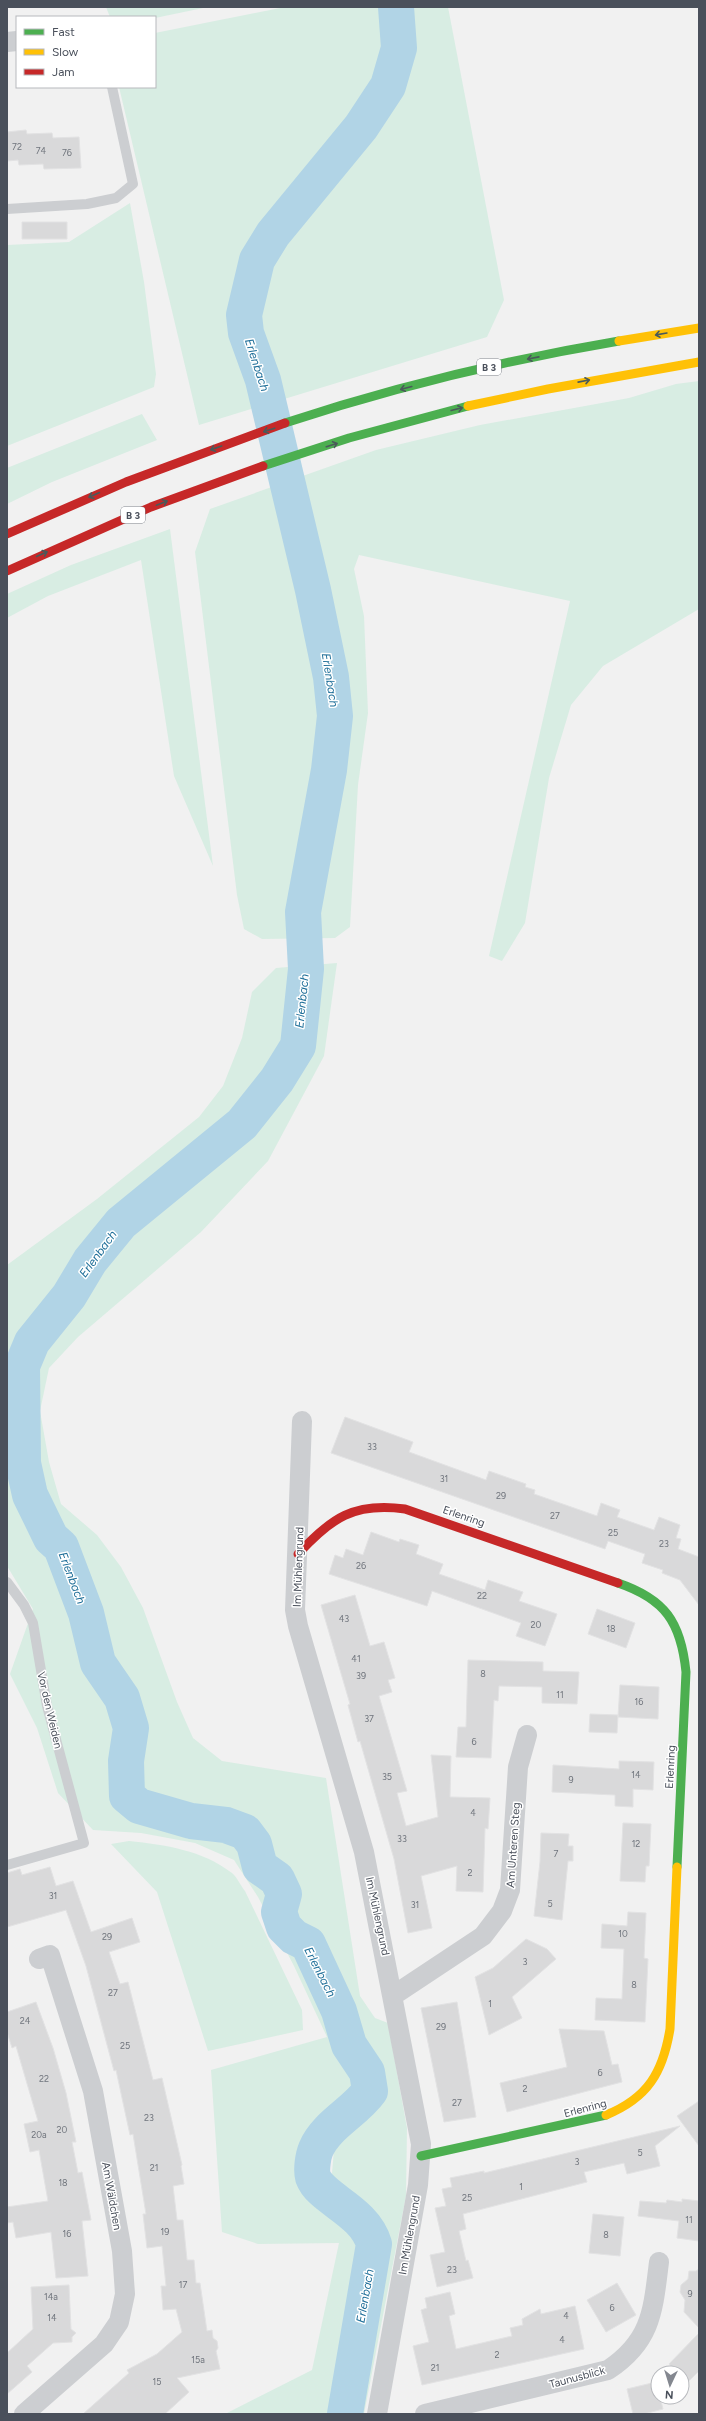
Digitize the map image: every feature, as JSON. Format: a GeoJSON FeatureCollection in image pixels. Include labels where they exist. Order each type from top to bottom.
{"type":"FeatureCollection","features":[{"type":"Feature","properties":{"kind":"main road","name":"B 3"},"geometry":{"type":"LineString","coordinates":[[7,534],[105,490],[186,458],[253,435],[390,392],[499,364],[699,328]]}},
{"type":"Feature","properties":{"kind":"main road","name":"B 3"},"geometry":{"type":"LineString","coordinates":[[7,571],[118,520],[295,456],[399,424],[501,399],[610,376],[699,362]]}},
{"type":"Feature","properties":{"kind":"main road","name":"Erlenring"},"geometry":{"type":"LineString","coordinates":[[298,1554],[318,1532],[336,1518],[352,1510],[380,1505],[405,1509],[641,1591],[668,1615],[684,1645],[686,1672],[670,2029],[666,2050],[658,2076],[640,2097],[602,2117],[421,2156]]}},
{"type":"Feature","properties":{"kind":"street","name":"Im Mühlengrund"},"geometry":{"type":"LineString","coordinates":[[302,1421],[298,1554],[295,1597],[298,1626],[357,1823],[394,1995],[418,2129],[421,2156],[418,2185],[377,2414]]}},
{"type":"Feature","properties":{"kind":"street","name":"Am Unteren Steg"},"geometry":{"type":"LineString","coordinates":[[394,1995],[482,1936],[502,1912],[510,1890],[518,1767],[527,1735]]}},
{"type":"Feature","properties":{"kind":"street","name":"Am Wäldchen"},"geometry":{"type":"LineString","coordinates":[[24,2414],[104,2344],[119,2322],[125,2294],[122,2251],[94,2091],[50,1955],[39,1959]]}},
{"type":"Feature","properties":{"kind":"street","name":"Taunusblick"},"geometry":{"type":"LineString","coordinates":[[425,2414],[608,2370],[630,2353],[648,2326],[652,2314],[659,2262]]}},
{"type":"Feature","properties":{"kind":"lane"},"geometry":{"type":"LineString","coordinates":[[7,209],[87,204],[116,198],[133,184],[112,88]]}},
{"type":"Feature","properties":{"kind":"lane","name":"Vor den Weiden"},"geometry":{"type":"LineString","coordinates":[[7,1582],[24,1605],[33,1623],[47,1706],[84,1843],[7,1865]]}},
{"type":"Feature","properties":{"kind":"green space"},"geometry":{"type":"Polygon","coordinates":[[[106,7],[208,7],[156,18],[156,16],[110,16],[106,7]]]}},
{"type":"Feature","properties":{"kind":"green space"},"geometry":{"type":"Polygon","coordinates":[[[285,7],[448,7],[504,300],[487,337],[199,425],[119,88],[156,88],[156,33],[285,7]]]}},
{"type":"Feature","properties":{"kind":"green space"},"geometry":{"type":"Polygon","coordinates":[[[130,203],[144,282],[156,374],[154,387],[7,446],[7,245],[69,242],[130,203]]]}},
{"type":"Feature","properties":{"kind":"green space"},"geometry":{"type":"Polygon","coordinates":[[[699,381],[699,609],[603,666],[571,705],[549,778],[525,923],[502,961],[489,956],[570,601],[359,555],[354,569],[364,616],[368,713],[358,785],[350,927],[335,938],[262,939],[244,929],[237,895],[195,552],[210,509],[376,450],[480,425],[629,398],[676,384],[699,381]]]}},
{"type":"Feature","properties":{"kind":"green space"},"geometry":{"type":"Polygon","coordinates":[[[142,414],[157,440],[52,482],[7,504],[7,468],[142,414]]]}},
{"type":"Feature","properties":{"kind":"green space"},"geometry":{"type":"Polygon","coordinates":[[[170,529],[213,866],[174,776],[141,560],[48,596],[7,618],[7,594],[71,565],[170,529]]]}},
{"type":"Feature","properties":{"kind":"green space"},"geometry":{"type":"Polygon","coordinates":[[[337,963],[324,1056],[268,1161],[201,1232],[78,1337],[49,1368],[40,1411],[49,1462],[61,1504],[97,1535],[121,1567],[143,1608],[177,1702],[193,1738],[222,1761],[326,1778],[360,1996],[375,2018],[388,2023],[407,2128],[406,2196],[364,2414],[350,2414],[381,2254],[377,2235],[358,2211],[331,2185],[334,2149],[354,2122],[375,2107],[356,2072],[357,2088],[351,2101],[319,2128],[308,2150],[305,2177],[317,2198],[348,2220],[361,2235],[364,2255],[332,2414],[225,2414],[312,2370],[339,2243],[258,2244],[222,2232],[211,2070],[327,2037],[294,1966],[258,1897],[234,1860],[195,1843],[141,1833],[93,1830],[58,1793],[37,1728],[10,1674],[33,1609],[7,1566],[7,1265],[97,1199],[199,1117],[223,1086],[242,1038],[252,992],[276,968],[337,963]]]}},
{"type":"Feature","properties":{"kind":"green space"},"geometry":{"type":"Polygon","coordinates":[[[129,1841],[156,1844],[196,1854],[220,1865],[234,1875],[245,1891],[302,2010],[303,2030],[208,2051],[157,1892],[111,1844],[129,1841]]]}},
{"type":"Feature","properties":{"kind":"building"},"geometry":{"type":"Polygon","coordinates":[[[26,130],[27,134],[52,133],[53,138],[79,137],[81,168],[44,169],[43,164],[19,165],[18,160],[7,161],[7,132],[26,130]]]}},
{"type":"Feature","properties":{"kind":"building"},"geometry":{"type":"Polygon","coordinates":[[[22,222],[67,222],[67,239],[22,239],[22,222]]]}},
{"type":"Feature","properties":{"kind":"building"},"geometry":{"type":"Polygon","coordinates":[[[345,1417],[413,1442],[409,1452],[486,1480],[489,1471],[526,1484],[525,1487],[535,1490],[534,1494],[597,1516],[601,1503],[620,1510],[617,1517],[654,1530],[659,1517],[680,1525],[676,1538],[681,1539],[678,1549],[699,1557],[699,1605],[680,1580],[662,1573],[663,1570],[642,1563],[645,1554],[608,1541],[605,1549],[331,1453],[345,1417]]]}},
{"type":"Feature","properties":{"kind":"building"},"geometry":{"type":"Polygon","coordinates":[[[371,1532],[399,1542],[400,1539],[419,1545],[416,1554],[443,1564],[439,1574],[485,1590],[488,1580],[523,1592],[519,1601],[557,1614],[545,1646],[516,1636],[521,1623],[432,1591],[427,1606],[329,1574],[335,1555],[343,1558],[346,1549],[363,1555],[371,1532]]]}},
{"type":"Feature","properties":{"kind":"building"},"geometry":{"type":"Polygon","coordinates":[[[355,1595],[370,1646],[384,1642],[395,1678],[388,1680],[392,1692],[379,1696],[407,1791],[397,1793],[406,1826],[438,1817],[431,1755],[451,1756],[450,1797],[490,1798],[488,1829],[485,1828],[483,1892],[456,1891],[457,1866],[421,1876],[432,1928],[408,1933],[394,1859],[360,1741],[358,1742],[348,1705],[350,1704],[321,1605],[355,1595]]]}},
{"type":"Feature","properties":{"kind":"building"},"geometry":{"type":"Polygon","coordinates":[[[597,1609],[635,1623],[626,1648],[588,1634],[597,1609]]]}},
{"type":"Feature","properties":{"kind":"building"},"geometry":{"type":"Polygon","coordinates":[[[468,1660],[543,1662],[543,1671],[579,1672],[577,1704],[542,1703],[542,1687],[499,1686],[498,1701],[494,1700],[491,1758],[456,1757],[458,1727],[466,1727],[468,1660]]]}},
{"type":"Feature","properties":{"kind":"building"},"geometry":{"type":"Polygon","coordinates":[[[620,1685],[659,1687],[658,1719],[618,1717],[620,1685]]]}},
{"type":"Feature","properties":{"kind":"building"},"geometry":{"type":"Polygon","coordinates":[[[590,1714],[618,1715],[617,1733],[589,1732],[590,1714]]]}},
{"type":"Feature","properties":{"kind":"building"},"geometry":{"type":"Polygon","coordinates":[[[619,1761],[654,1762],[653,1790],[633,1789],[633,1807],[615,1806],[615,1795],[552,1792],[553,1765],[619,1769],[619,1761]]]}},
{"type":"Feature","properties":{"kind":"building"},"geometry":{"type":"Polygon","coordinates":[[[623,1823],[651,1824],[649,1866],[646,1866],[645,1882],[620,1881],[623,1823]]]}},
{"type":"Feature","properties":{"kind":"building"},"geometry":{"type":"Polygon","coordinates":[[[541,1833],[569,1834],[568,1846],[573,1846],[573,1861],[568,1861],[562,1920],[534,1916],[540,1862],[541,1833]]]}},
{"type":"Feature","properties":{"kind":"building"},"geometry":{"type":"Polygon","coordinates":[[[50,1867],[56,1886],[73,1881],[91,1932],[132,1918],[140,1942],[109,1952],[120,1984],[128,1982],[153,2080],[162,2078],[182,2165],[184,2184],[173,2186],[177,2220],[183,2220],[187,2260],[194,2260],[196,2283],[200,2283],[207,2331],[212,2330],[213,2338],[217,2341],[218,2348],[216,2351],[220,2369],[177,2378],[189,2392],[165,2414],[83,2414],[129,2373],[127,2370],[157,2354],[182,2332],[176,2309],[163,2310],[161,2286],[166,2286],[162,2246],[147,2248],[143,2214],[146,2214],[133,2134],[130,2135],[116,2070],[114,2071],[86,1966],[66,1910],[7,1927],[7,1873],[20,1869],[22,1875],[50,1867]]]}},
{"type":"Feature","properties":{"kind":"building"},"geometry":{"type":"Polygon","coordinates":[[[628,1912],[646,1913],[644,1958],[648,1959],[645,2022],[595,2020],[596,1998],[622,1999],[624,1949],[601,1948],[602,1924],[627,1926],[628,1912]]]}},
{"type":"Feature","properties":{"kind":"building"},"geometry":{"type":"Polygon","coordinates":[[[526,1939],[547,1949],[556,1959],[512,1997],[522,2018],[489,2035],[475,1977],[493,1968],[526,1939]]]}},
{"type":"Feature","properties":{"kind":"building"},"geometry":{"type":"Polygon","coordinates":[[[36,2002],[53,2048],[66,2093],[76,2142],[72,2142],[78,2173],[82,2172],[91,2220],[82,2221],[88,2276],[56,2278],[51,2232],[16,2238],[13,2222],[7,2223],[7,2207],[48,2201],[39,2150],[30,2152],[24,2124],[38,2121],[16,2046],[12,2048],[7,2032],[7,2012],[36,2002]]]}},
{"type":"Feature","properties":{"kind":"building"},"geometry":{"type":"Polygon","coordinates":[[[457,2002],[476,2117],[444,2122],[421,2008],[457,2002]]]}},
{"type":"Feature","properties":{"kind":"building"},"geometry":{"type":"Polygon","coordinates":[[[559,2029],[604,2031],[612,2065],[618,2064],[622,2082],[507,2112],[500,2083],[567,2067],[559,2029]]]}},
{"type":"Feature","properties":{"kind":"building"},"geometry":{"type":"Polygon","coordinates":[[[699,2101],[699,2146],[677,2116],[699,2101]]]}},
{"type":"Feature","properties":{"kind":"building"},"geometry":{"type":"Polygon","coordinates":[[[680,2126],[655,2146],[660,2166],[627,2174],[624,2163],[584,2172],[587,2182],[463,2214],[466,2229],[459,2231],[466,2261],[468,2260],[473,2278],[437,2287],[430,2255],[445,2252],[435,2208],[446,2206],[442,2189],[452,2187],[450,2178],[484,2171],[484,2173],[680,2126]]]}},
{"type":"Feature","properties":{"kind":"building"},"geometry":{"type":"Polygon","coordinates":[[[682,2199],[699,2201],[699,2241],[677,2238],[679,2221],[638,2216],[640,2201],[666,2203],[667,2200],[682,2202],[682,2199]]]}},
{"type":"Feature","properties":{"kind":"building"},"geometry":{"type":"Polygon","coordinates":[[[593,2214],[624,2217],[620,2256],[589,2253],[593,2214]]]}},
{"type":"Feature","properties":{"kind":"building"},"geometry":{"type":"Polygon","coordinates":[[[699,2269],[699,2328],[684,2312],[685,2300],[680,2292],[681,2285],[688,2279],[689,2271],[696,2271],[699,2269]]]}},
{"type":"Feature","properties":{"kind":"building"},"geometry":{"type":"Polygon","coordinates":[[[617,2283],[636,2315],[606,2332],[587,2300],[617,2283]]]}},
{"type":"Feature","properties":{"kind":"building"},"geometry":{"type":"Polygon","coordinates":[[[69,2285],[71,2329],[76,2333],[72,2337],[72,2342],[53,2343],[27,2366],[32,2372],[7,2394],[7,2353],[33,2329],[31,2287],[69,2285]]]}},
{"type":"Feature","properties":{"kind":"building"},"geometry":{"type":"Polygon","coordinates":[[[450,2292],[455,2314],[449,2316],[456,2349],[512,2336],[510,2328],[523,2325],[522,2319],[540,2309],[541,2314],[575,2306],[584,2349],[422,2385],[413,2346],[429,2342],[421,2310],[427,2308],[425,2298],[450,2292]]]}},
{"type":"Feature","properties":{"kind":"building"},"geometry":{"type":"Polygon","coordinates":[[[699,2333],[699,2371],[690,2380],[690,2365],[669,2364],[699,2333]]]}},
{"type":"Feature","properties":{"kind":"building"},"geometry":{"type":"Polygon","coordinates":[[[650,2383],[650,2405],[662,2405],[663,2409],[644,2414],[633,2414],[627,2389],[650,2383]]]}},
{"type":"Feature","properties":{"kind":"waterway","name":"Erlenbach"},"geometry":{"type":"LineString","coordinates":[[345,2414],[374,2244],[369,2232],[361,2222],[324,2192],[318,2185],[313,2177],[312,2167],[315,2152],[321,2140],[334,2126],[357,2106],[370,2091],[367,2072],[349,2045],[339,2011],[308,1944],[294,1937],[284,1927],[279,1912],[284,1894],[277,1879],[260,1867],[254,1844],[245,1832],[226,1825],[191,1821],[139,1806],[127,1796],[126,1761],[131,1728],[122,1698],[98,1663],[86,1613],[61,1547],[51,1538],[30,1495],[23,1463],[22,1366],[32,1342],[69,1296],[90,1261],[121,1223],[242,1124],[277,1080],[298,1046],[306,969],[303,912],[329,770],[335,716],[331,677],[313,590],[263,380],[246,333],[244,315],[257,260],[273,234],[361,127],[388,86],[399,48],[396,7]]}},
{"type":"Feature","properties":{"kind":"traffic: fast"},"geometry":{"type":"LineString","coordinates":[[285,423],[409,386],[493,366],[619,341]]}},
{"type":"Feature","properties":{"kind":"traffic: fast"},"geometry":{"type":"LineString","coordinates":[[263,466],[349,438],[468,406]]}},
{"type":"Feature","properties":{"kind":"traffic: fast"},"geometry":{"type":"LineString","coordinates":[[618,1583],[634,1589],[659,1605],[675,1626],[684,1654],[686,1672],[677,1867]]}},
{"type":"Feature","properties":{"kind":"traffic: fast"},"geometry":{"type":"LineString","coordinates":[[421,2156],[606,2115]]}},
{"type":"Feature","properties":{"kind":"traffic: slow"},"geometry":{"type":"LineString","coordinates":[[619,341],[699,328]]}},
{"type":"Feature","properties":{"kind":"traffic: slow"},"geometry":{"type":"LineString","coordinates":[[468,406],[548,389],[699,362]]}},
{"type":"Feature","properties":{"kind":"traffic: slow"},"geometry":{"type":"LineString","coordinates":[[606,2115],[621,2108],[643,2092],[658,2071],[663,2058],[670,2029],[677,1867]]}},
{"type":"Feature","properties":{"kind":"traffic: jam"},"geometry":{"type":"LineString","coordinates":[[7,534],[126,482],[285,423]]}},
{"type":"Feature","properties":{"kind":"traffic: jam"},"geometry":{"type":"LineString","coordinates":[[7,571],[151,507],[263,466]]}},
{"type":"Feature","properties":{"kind":"traffic: jam"},"geometry":{"type":"LineString","coordinates":[[298,1554],[321,1531],[345,1515],[371,1508],[387,1507],[405,1509],[618,1583]]}}]}
